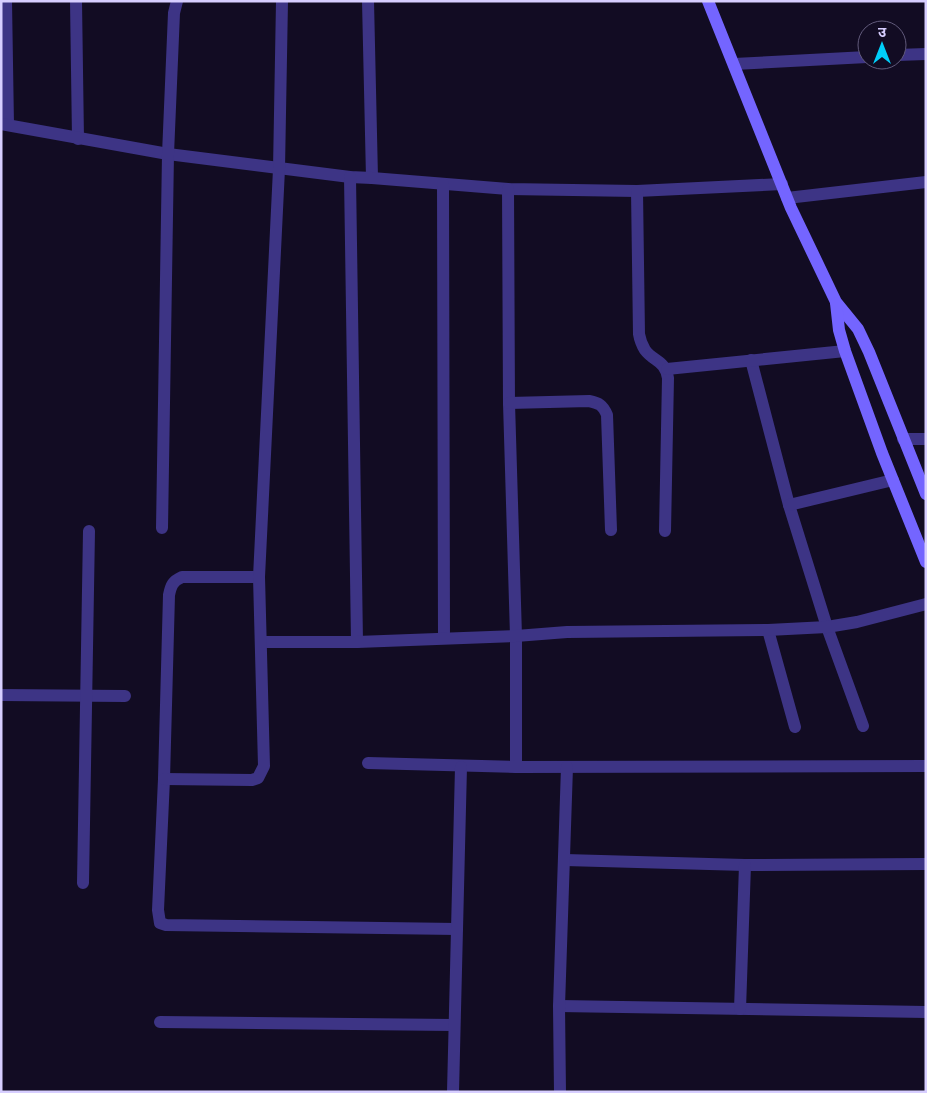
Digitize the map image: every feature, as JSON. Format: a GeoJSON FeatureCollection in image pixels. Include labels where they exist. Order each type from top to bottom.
{"type":"FeatureCollection","features":[{"type":"Feature","properties":{"kind":"street"},"geometry":{"type":"LineString","coordinates":[[6,1],[5,125],[168,154],[279,169],[350,177],[508,189],[637,191],[782,184]]}},
{"type":"Feature","properties":{"kind":"street"},"geometry":{"type":"LineString","coordinates":[[76,1],[78,139]]}},
{"type":"Feature","properties":{"kind":"street"},"geometry":{"type":"LineString","coordinates":[[162,528],[168,154],[174,14],[177,1]]}},
{"type":"Feature","properties":{"kind":"street"},"geometry":{"type":"LineString","coordinates":[[164,779],[252,780],[258,778],[264,766],[259,577],[279,169],[282,1]]}},
{"type":"Feature","properties":{"kind":"street"},"geometry":{"type":"LineString","coordinates":[[368,1],[372,178]]}},
{"type":"Feature","properties":{"kind":"street"},"geometry":{"type":"LineString","coordinates":[[708,1],[799,226],[836,302],[858,329],[870,352],[926,494]]}},
{"type":"Feature","properties":{"kind":"street"},"geometry":{"type":"LineString","coordinates":[[907,55],[926,54]]}},
{"type":"Feature","properties":{"kind":"street"},"geometry":{"type":"LineString","coordinates":[[734,64],[857,58]]}},
{"type":"Feature","properties":{"kind":"street"},"geometry":{"type":"LineString","coordinates":[[350,177],[357,642]]}},
{"type":"Feature","properties":{"kind":"street"},"geometry":{"type":"LineString","coordinates":[[787,198],[926,182]]}},
{"type":"Feature","properties":{"kind":"street"},"geometry":{"type":"LineString","coordinates":[[443,184],[444,638]]}},
{"type":"Feature","properties":{"kind":"street"},"geometry":{"type":"LineString","coordinates":[[508,189],[509,403],[516,636],[516,767]]}},
{"type":"Feature","properties":{"kind":"street"},"geometry":{"type":"LineString","coordinates":[[637,191],[638,334],[646,351],[667,369],[665,531]]}},
{"type":"Feature","properties":{"kind":"street"},"geometry":{"type":"LineString","coordinates":[[836,302],[839,330],[845,351],[892,480],[926,562]]}},
{"type":"Feature","properties":{"kind":"street"},"geometry":{"type":"LineString","coordinates":[[667,369],[845,351]]}},
{"type":"Feature","properties":{"kind":"street"},"geometry":{"type":"LineString","coordinates":[[751,360],[789,505],[828,627],[863,726]]}},
{"type":"Feature","properties":{"kind":"street"},"geometry":{"type":"LineString","coordinates":[[509,403],[589,400],[599,402],[604,407],[607,415],[611,530]]}},
{"type":"Feature","properties":{"kind":"street"},"geometry":{"type":"LineString","coordinates":[[903,438],[926,439]]}},
{"type":"Feature","properties":{"kind":"street"},"geometry":{"type":"LineString","coordinates":[[789,505],[892,480]]}},
{"type":"Feature","properties":{"kind":"street"},"geometry":{"type":"LineString","coordinates":[[83,883],[89,531]]}},
{"type":"Feature","properties":{"kind":"street"},"geometry":{"type":"LineString","coordinates":[[259,577],[182,577],[174,580],[170,586],[158,910],[160,923],[166,925],[457,929]]}},
{"type":"Feature","properties":{"kind":"street"},"geometry":{"type":"LineString","coordinates":[[261,642],[357,642],[516,636],[567,632],[768,630],[828,627],[857,622],[926,604]]}},
{"type":"Feature","properties":{"kind":"street"},"geometry":{"type":"LineString","coordinates":[[768,630],[795,727]]}},
{"type":"Feature","properties":{"kind":"street"},"geometry":{"type":"LineString","coordinates":[[1,695],[125,696]]}},
{"type":"Feature","properties":{"kind":"street"},"geometry":{"type":"LineString","coordinates":[[368,763],[461,767],[926,766]]}},
{"type":"Feature","properties":{"kind":"street"},"geometry":{"type":"LineString","coordinates":[[453,1092],[461,767]]}},
{"type":"Feature","properties":{"kind":"street"},"geometry":{"type":"LineString","coordinates":[[560,1092],[559,1006],[567,767]]}},
{"type":"Feature","properties":{"kind":"street"},"geometry":{"type":"LineString","coordinates":[[564,860],[745,865],[926,864]]}},
{"type":"Feature","properties":{"kind":"street"},"geometry":{"type":"LineString","coordinates":[[740,1009],[745,865]]}},
{"type":"Feature","properties":{"kind":"street"},"geometry":{"type":"LineString","coordinates":[[559,1006],[926,1012]]}},
{"type":"Feature","properties":{"kind":"street"},"geometry":{"type":"LineString","coordinates":[[160,1022],[454,1025]]}}]}
